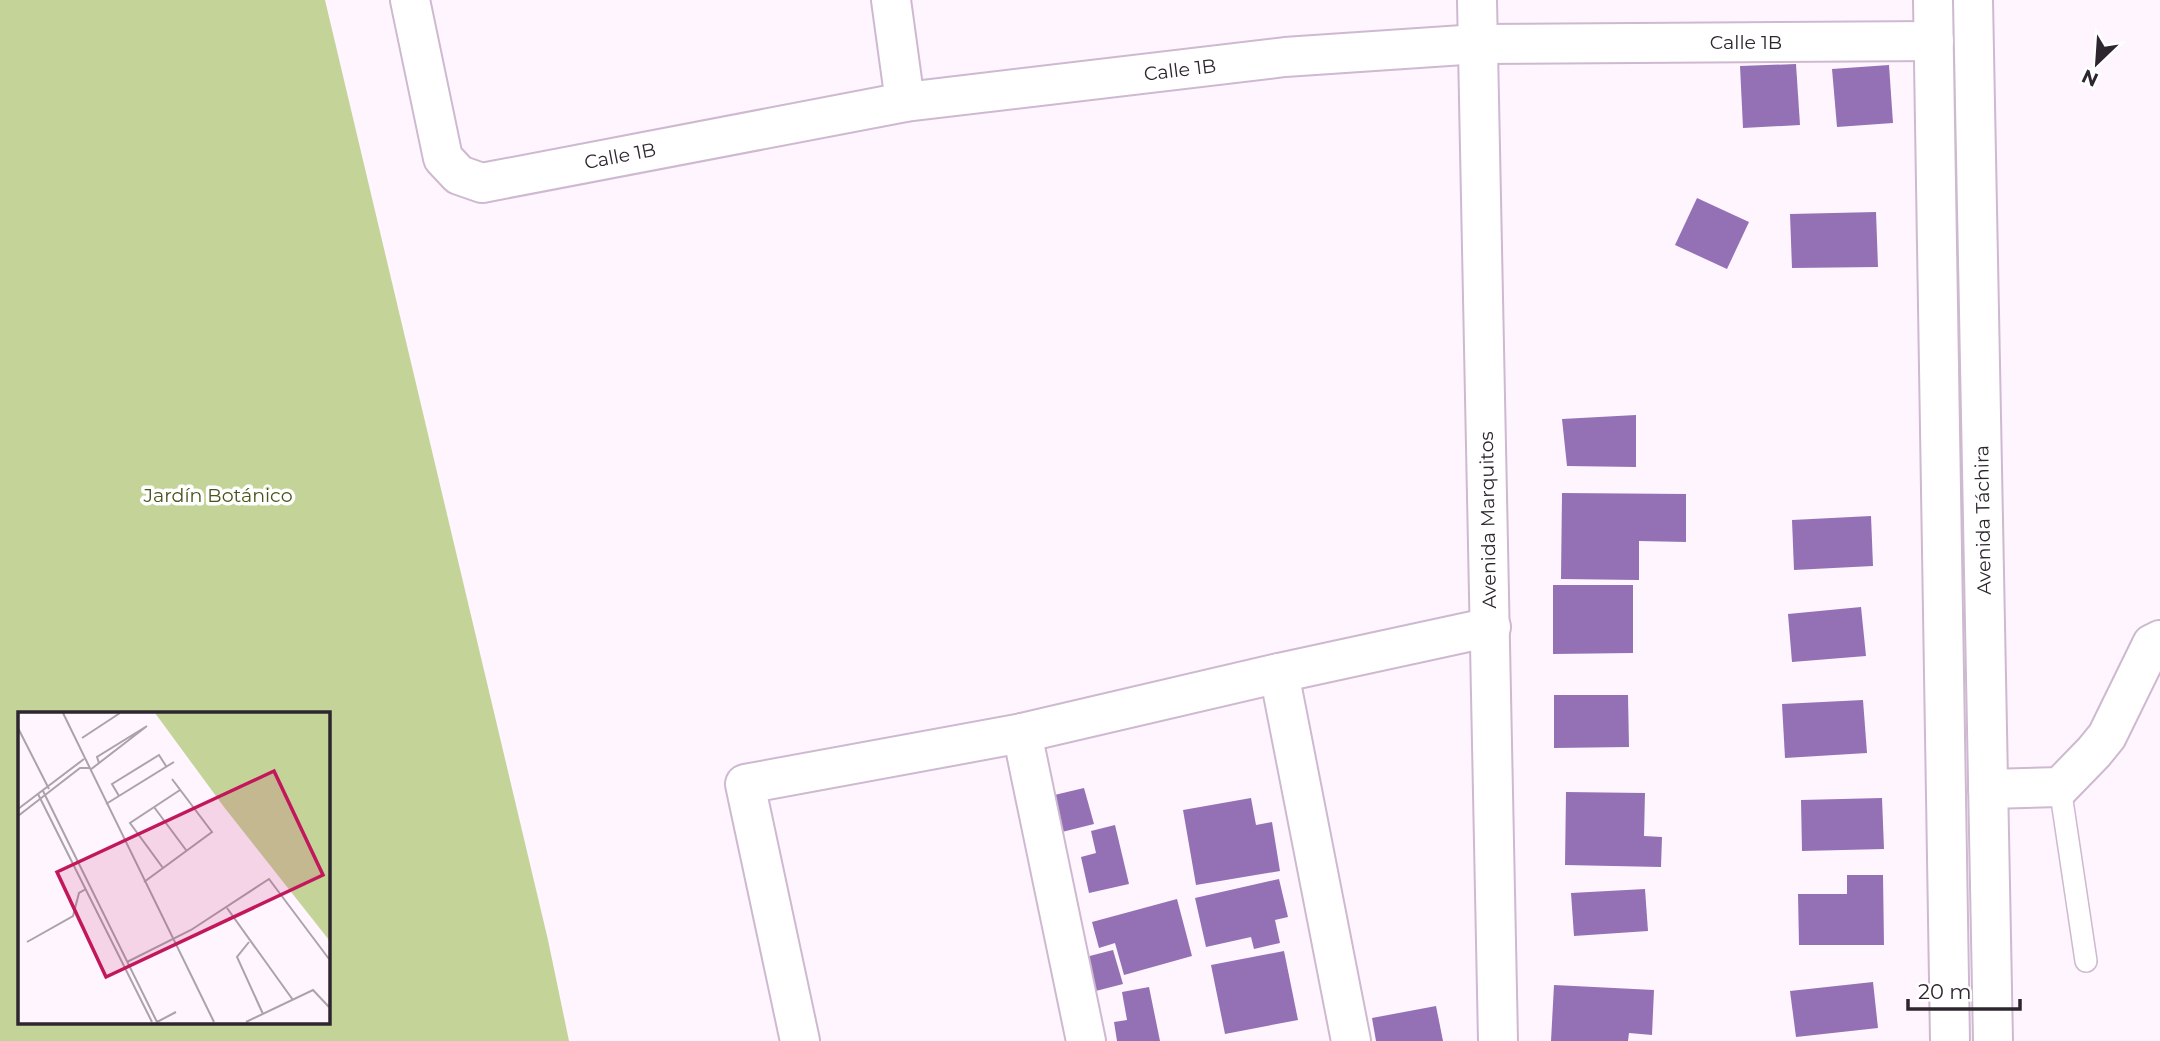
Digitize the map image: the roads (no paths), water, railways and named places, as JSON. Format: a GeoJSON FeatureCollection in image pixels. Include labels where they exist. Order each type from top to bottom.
{"type":"FeatureCollection","features":[{"type":"Feature","properties":{"kind":"street","name":"Calle 1B"},"geometry":{"type":"LineString","coordinates":[[411,0],[443,158],[459,175],[482,183],[905,102],[1285,57],[1478,44],[1934,41]]}},
{"type":"Feature","properties":{"kind":"street"},"geometry":{"type":"LineString","coordinates":[[891,0],[905,102]]}},
{"type":"Feature","properties":{"kind":"street","name":"Avenida Marquitos"},"geometry":{"type":"LineString","coordinates":[[1477,0],[1498,1041]]}},
{"type":"Feature","properties":{"kind":"street"},"geometry":{"type":"LineString","coordinates":[[1933,0],[1950,1041]]}},
{"type":"Feature","properties":{"kind":"street","name":"Avenida Táchira"},"geometry":{"type":"LineString","coordinates":[[1973,0],[1993,1041]]}},
{"type":"Feature","properties":{"kind":"street"},"geometry":{"type":"LineString","coordinates":[[800,1041],[745,784],[1022,733],[1491,627]]}},
{"type":"Feature","properties":{"kind":"street"},"geometry":{"type":"LineString","coordinates":[[1988,789],[2060,787],[2107,736],[2152,644],[2160,640]]}},
{"type":"Feature","properties":{"kind":"street"},"geometry":{"type":"LineString","coordinates":[[1279,673],[1351,1041]]}},
{"type":"Feature","properties":{"kind":"street"},"geometry":{"type":"LineString","coordinates":[[1022,733],[1086,1041]]}},
{"type":"Feature","properties":{"kind":"lane"},"geometry":{"type":"LineString","coordinates":[[2060,787],[2086,961]]}},
{"type":"Feature","properties":{"kind":"park label","name":"Jardín Botánico"},"geometry":{"type":"Point","coordinates":[218,495]}}]}
